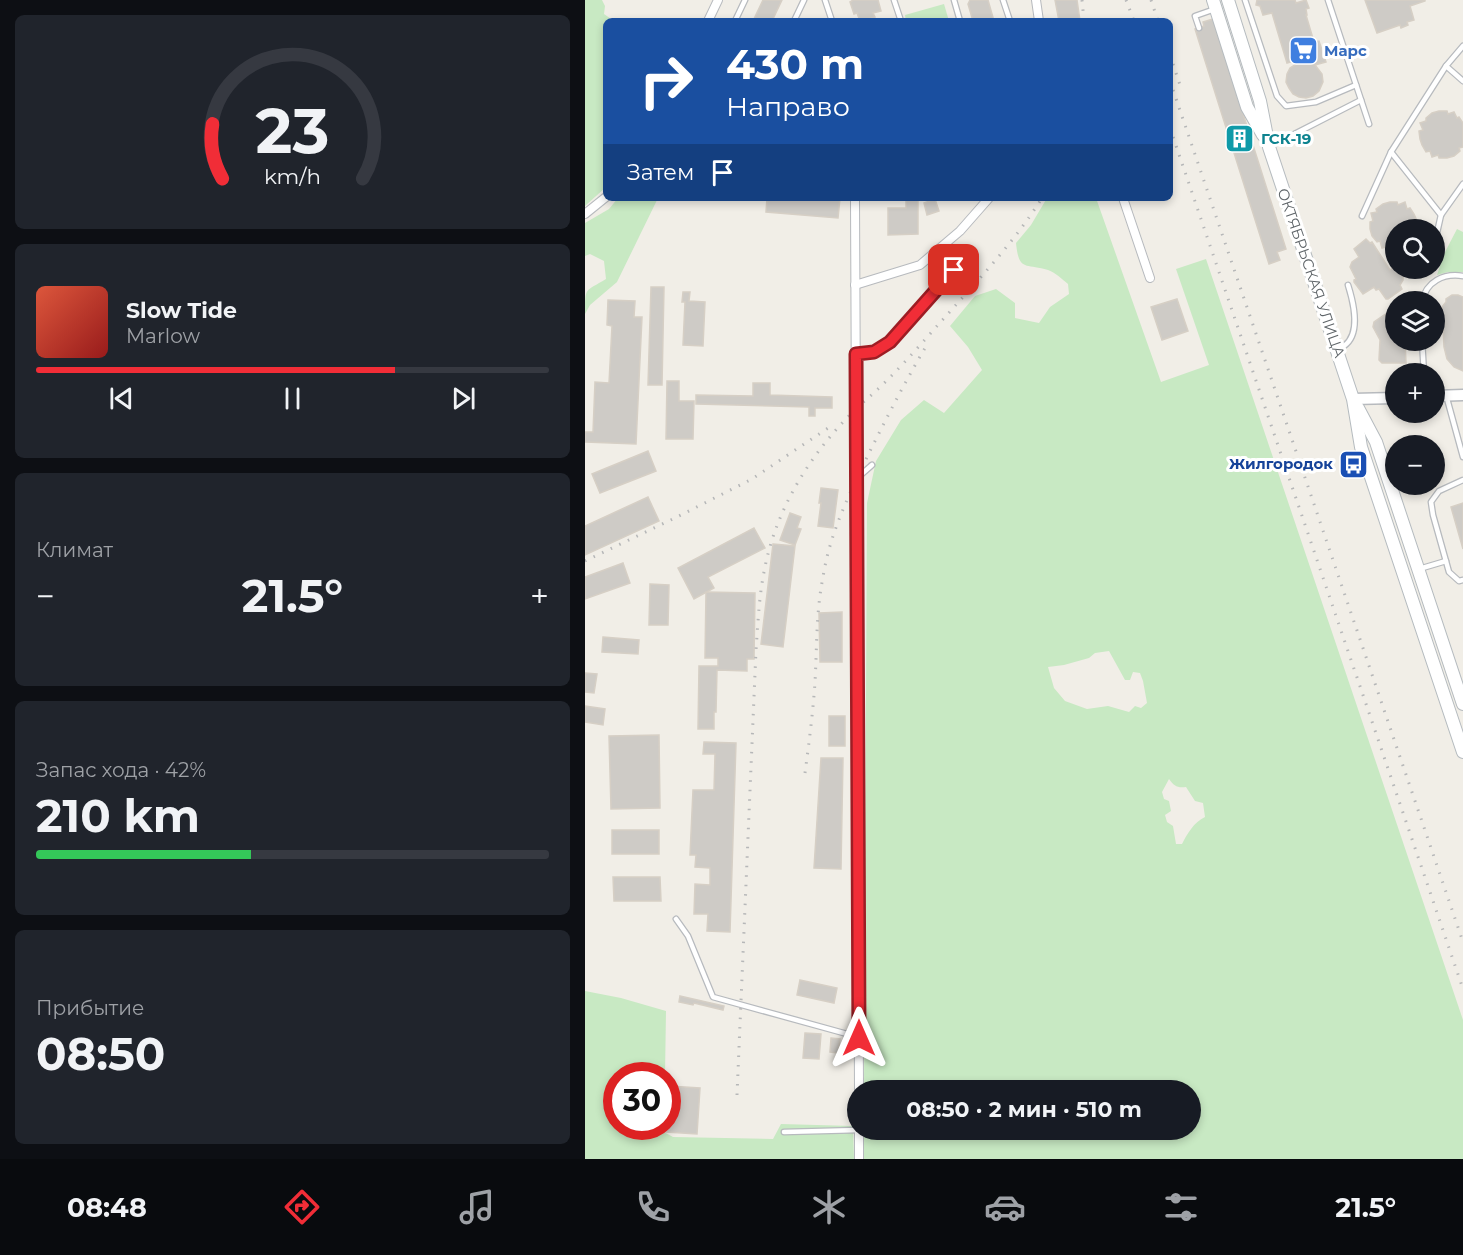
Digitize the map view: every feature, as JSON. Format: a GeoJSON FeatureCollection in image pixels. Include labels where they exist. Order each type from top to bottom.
{"type":"FeatureCollection","features":[{"type":"Feature","properties":{"kind":"main road","name":"ОКТЯБРЬСКАЯ УЛИЦА"},"geometry":{"type":"LineString","coordinates":[[1227,0],[1260,100],[1269,147],[1353,399]]}},
{"type":"Feature","properties":{"kind":"main road","name":"ОКТЯБРЬСКАЯ УЛИЦА"},"geometry":{"type":"LineString","coordinates":[[1214,4],[1219,29],[1247,107],[1269,147]]}},
{"type":"Feature","properties":{"kind":"main road"},"geometry":{"type":"LineString","coordinates":[[1353,399],[1375,442],[1463,704]]}},
{"type":"Feature","properties":{"kind":"main road"},"geometry":{"type":"LineString","coordinates":[[1353,399],[1361,447],[1463,752]]}},
{"type":"Feature","properties":{"kind":"street"},"geometry":{"type":"LineString","coordinates":[[709,18],[718,0]]}},
{"type":"Feature","properties":{"kind":"street"},"geometry":{"type":"LineString","coordinates":[[1036,0],[1039,18]]}},
{"type":"Feature","properties":{"kind":"street"},"geometry":{"type":"LineString","coordinates":[[585,214],[603,199]]}},
{"type":"Feature","properties":{"kind":"street"},"geometry":{"type":"LineString","coordinates":[[855,201],[859,1080]]}},
{"type":"Feature","properties":{"kind":"street"},"geometry":{"type":"LineString","coordinates":[[855,285],[920,265],[960,231],[986,201]]}},
{"type":"Feature","properties":{"kind":"street"},"geometry":{"type":"LineString","coordinates":[[1124,201],[1150,278]]}},
{"type":"Feature","properties":{"kind":"street"},"geometry":{"type":"LineString","coordinates":[[1446,396],[1463,395]]}},
{"type":"Feature","properties":{"kind":"street"},"geometry":{"type":"LineString","coordinates":[[1353,399],[1385,398]]}},
{"type":"Feature","properties":{"kind":"street"},"geometry":{"type":"LineString","coordinates":[[859,1140],[859,1159]]}},
{"type":"Feature","properties":{"kind":"lane"},"geometry":{"type":"LineString","coordinates":[[736,18],[745,0]]}},
{"type":"Feature","properties":{"kind":"lane"},"geometry":{"type":"LineString","coordinates":[[795,18],[804,0]]}},
{"type":"Feature","properties":{"kind":"lane"},"geometry":{"type":"LineString","coordinates":[[825,0],[831,18]]}},
{"type":"Feature","properties":{"kind":"lane"},"geometry":{"type":"LineString","coordinates":[[894,0],[900,18]]}},
{"type":"Feature","properties":{"kind":"lane"},"geometry":{"type":"LineString","coordinates":[[954,0],[959,18]]}},
{"type":"Feature","properties":{"kind":"lane"},"geometry":{"type":"LineString","coordinates":[[1003,0],[1009,18]]}},
{"type":"Feature","properties":{"kind":"lane"},"geometry":{"type":"LineString","coordinates":[[1245,0],[1277,96],[1286,106],[1316,102],[1356,85]]}},
{"type":"Feature","properties":{"kind":"lane"},"geometry":{"type":"LineString","coordinates":[[1328,0],[1369,124]]}},
{"type":"Feature","properties":{"kind":"lane"},"geometry":{"type":"LineString","coordinates":[[1199,28],[1195,16],[1214,4]]}},
{"type":"Feature","properties":{"kind":"lane"},"geometry":{"type":"LineString","coordinates":[[1362,216],[1391,152],[1446,66],[1463,46]]}},
{"type":"Feature","properties":{"kind":"lane"},"geometry":{"type":"LineString","coordinates":[[1446,66],[1463,81]]}},
{"type":"Feature","properties":{"kind":"lane"},"geometry":{"type":"LineString","coordinates":[[1269,147],[1361,100]]}},
{"type":"Feature","properties":{"kind":"lane"},"geometry":{"type":"LineString","coordinates":[[1391,152],[1441,215]]}},
{"type":"Feature","properties":{"kind":"lane"},"geometry":{"type":"LineString","coordinates":[[1440,219],[1463,184]]}},
{"type":"Feature","properties":{"kind":"lane"},"geometry":{"type":"LineString","coordinates":[[856,354],[874,352],[890,342],[971,249]]}},
{"type":"Feature","properties":{"kind":"lane"},"geometry":{"type":"LineString","coordinates":[[1425,291],[1441,277],[1463,276]]}},
{"type":"Feature","properties":{"kind":"lane"},"geometry":{"type":"LineString","coordinates":[[1337,349],[1346,345],[1353,333],[1355,311],[1348,285]]}},
{"type":"Feature","properties":{"kind":"lane"},"geometry":{"type":"LineString","coordinates":[[1446,396],[1463,457]]}},
{"type":"Feature","properties":{"kind":"lane"},"geometry":{"type":"LineString","coordinates":[[857,479],[872,465]]}},
{"type":"Feature","properties":{"kind":"lane"},"geometry":{"type":"LineString","coordinates":[[1463,480],[1439,491],[1431,502],[1449,572],[1459,581],[1463,580]]}},
{"type":"Feature","properties":{"kind":"lane"},"geometry":{"type":"LineString","coordinates":[[1418,569],[1446,561]]}},
{"type":"Feature","properties":{"kind":"lane"},"geometry":{"type":"LineString","coordinates":[[676,919],[688,936],[713,997],[859,1038]]}},
{"type":"Feature","properties":{"kind":"lane"},"geometry":{"type":"LineString","coordinates":[[784,1132],[847,1130]]}},
{"type":"Feature","properties":{"kind":"green space"},"geometry":{"type":"Polygon","coordinates":[[[585,0],[602,0],[605,6],[604,14],[610,18],[603,18],[603,190],[585,206],[585,0]]]}},
{"type":"Feature","properties":{"kind":"green space"},"geometry":{"type":"Polygon","coordinates":[[[944,4],[948,18],[906,18],[905,15],[944,4]]]}},
{"type":"Feature","properties":{"kind":"green space"},"geometry":{"type":"Polygon","coordinates":[[[616,201],[657,201],[617,282],[590,305],[585,314],[586,294],[590,288],[606,279],[604,261],[590,254],[585,256],[585,223],[609,209],[616,201]]]}},
{"type":"Feature","properties":{"kind":"green space"},"geometry":{"type":"Polygon","coordinates":[[[1045,201],[1097,201],[1161,382],[1209,365],[1176,269],[1206,259],[1463,1020],[1463,1159],[864,1159],[863,1140],[1201,1140],[1201,1080],[864,1080],[867,503],[876,461],[901,420],[924,400],[944,413],[982,370],[968,347],[950,326],[975,296],[996,289],[1015,303],[1015,318],[1039,323],[1050,307],[1069,294],[1068,284],[1056,274],[1025,265],[1021,262],[1016,243],[1031,225],[1045,201]],[[1109,651],[1095,653],[1089,658],[1064,665],[1048,667],[1054,688],[1065,701],[1087,709],[1108,706],[1129,712],[1135,706],[1141,708],[1147,703],[1140,673],[1133,672],[1130,680],[1125,680],[1109,651]],[[1169,779],[1162,792],[1164,799],[1169,801],[1171,811],[1165,815],[1167,822],[1173,826],[1176,844],[1182,844],[1194,825],[1205,817],[1203,803],[1195,801],[1186,787],[1176,786],[1169,779]]]}},
{"type":"Feature","properties":{"kind":"green space"},"geometry":{"type":"Polygon","coordinates":[[[1457,229],[1463,232],[1463,272],[1445,273],[1445,252],[1457,229]]]}},
{"type":"Feature","properties":{"kind":"green space"},"geometry":{"type":"Polygon","coordinates":[[[585,991],[621,998],[666,1011],[665,1062],[603,1062],[603,1140],[681,1140],[681,1137],[773,1139],[781,1124],[847,1126],[847,1140],[853,1140],[854,1159],[585,1159],[585,991]]]}},
{"type":"Feature","properties":{"kind":"building"},"geometry":{"type":"Polygon","coordinates":[[[763,0],[782,0],[773,18],[754,18],[763,0]]]}},
{"type":"Feature","properties":{"kind":"building"},"geometry":{"type":"Polygon","coordinates":[[[878,0],[881,11],[873,13],[875,17],[859,18],[857,13],[854,14],[850,2],[878,0]]]}},
{"type":"Feature","properties":{"kind":"building"},"geometry":{"type":"Polygon","coordinates":[[[970,0],[988,0],[993,18],[972,18],[968,4],[970,0]]]}},
{"type":"Feature","properties":{"kind":"building"},"geometry":{"type":"Polygon","coordinates":[[[1055,0],[1077,0],[1080,18],[1058,18],[1055,0]]]}},
{"type":"Feature","properties":{"kind":"building","name":"Марс"},"geometry":{"type":"Polygon","coordinates":[[[1257,0],[1295,0],[1296,3],[1306,0],[1309,8],[1306,9],[1306,15],[1314,42],[1319,41],[1326,62],[1315,65],[1322,74],[1323,82],[1319,91],[1313,96],[1299,97],[1289,88],[1286,82],[1287,74],[1290,68],[1298,63],[1297,60],[1287,63],[1272,13],[1263,15],[1260,6],[1256,5],[1257,0]]]}},
{"type":"Feature","properties":{"kind":"building"},"geometry":{"type":"Polygon","coordinates":[[[1365,0],[1425,1],[1410,6],[1414,20],[1407,22],[1408,25],[1401,28],[1400,25],[1377,33],[1365,0]]]}},
{"type":"Feature","properties":{"kind":"building","name":"ГСК-19"},"geometry":{"type":"Polygon","coordinates":[[[1213,19],[1286,249],[1277,252],[1280,260],[1269,264],[1195,29],[1204,26],[1203,22],[1213,19]]]}},
{"type":"Feature","properties":{"kind":"building"},"geometry":{"type":"Polygon","coordinates":[[[1447,111],[1448,114],[1454,112],[1463,123],[1463,147],[1459,148],[1460,151],[1454,156],[1447,158],[1439,158],[1438,155],[1432,157],[1430,151],[1426,152],[1420,139],[1419,131],[1423,130],[1420,123],[1426,121],[1432,113],[1447,111]]]}},
{"type":"Feature","properties":{"kind":"building"},"geometry":{"type":"Polygon","coordinates":[[[767,201],[840,201],[838,218],[766,212],[767,201]]]}},
{"type":"Feature","properties":{"kind":"building"},"geometry":{"type":"Polygon","coordinates":[[[906,201],[918,201],[918,234],[888,235],[888,208],[906,208],[906,201]]]}},
{"type":"Feature","properties":{"kind":"building"},"geometry":{"type":"Polygon","coordinates":[[[936,201],[939,211],[927,215],[924,203],[936,201]]]}},
{"type":"Feature","properties":{"kind":"building"},"geometry":{"type":"Polygon","coordinates":[[[1397,202],[1398,205],[1405,202],[1407,209],[1410,208],[1416,219],[1385,219],[1385,247],[1382,248],[1380,241],[1377,242],[1372,236],[1370,222],[1373,221],[1371,213],[1377,212],[1376,209],[1383,204],[1397,202]]]}},
{"type":"Feature","properties":{"kind":"building"},"geometry":{"type":"Polygon","coordinates":[[[1366,239],[1372,242],[1385,262],[1385,279],[1403,279],[1400,285],[1402,289],[1385,291],[1385,298],[1379,289],[1376,290],[1374,287],[1363,294],[1354,282],[1356,279],[1350,267],[1352,262],[1359,257],[1354,249],[1366,239]]]}},
{"type":"Feature","properties":{"kind":"building"},"geometry":{"type":"Polygon","coordinates":[[[651,287],[664,287],[662,385],[648,385],[651,287]]]}},
{"type":"Feature","properties":{"kind":"building"},"geometry":{"type":"Polygon","coordinates":[[[683,292],[690,292],[689,301],[705,302],[703,346],[683,345],[685,302],[682,302],[683,292]]]}},
{"type":"Feature","properties":{"kind":"building"},"geometry":{"type":"Polygon","coordinates":[[[1452,295],[1463,297],[1463,371],[1454,367],[1447,359],[1445,351],[1446,299],[1452,295]]]}},
{"type":"Feature","properties":{"kind":"building"},"geometry":{"type":"Polygon","coordinates":[[[1177,299],[1188,331],[1162,340],[1151,307],[1177,299]]]}},
{"type":"Feature","properties":{"kind":"building"},"geometry":{"type":"Polygon","coordinates":[[[608,300],[635,301],[634,317],[642,317],[636,444],[585,442],[585,432],[593,432],[595,382],[609,383],[612,326],[607,325],[608,300]]]}},
{"type":"Feature","properties":{"kind":"building"},"geometry":{"type":"Polygon","coordinates":[[[1385,314],[1385,351],[1405,351],[1406,363],[1382,363],[1379,360],[1380,340],[1373,327],[1374,322],[1385,314]]]}},
{"type":"Feature","properties":{"kind":"building"},"geometry":{"type":"Polygon","coordinates":[[[667,381],[679,381],[679,401],[694,401],[693,439],[666,439],[667,381]]]}},
{"type":"Feature","properties":{"kind":"building"},"geometry":{"type":"Polygon","coordinates":[[[753,383],[770,383],[770,395],[832,397],[832,408],[815,408],[815,416],[809,416],[809,407],[696,404],[696,395],[753,396],[753,383]]]}},
{"type":"Feature","properties":{"kind":"building"},"geometry":{"type":"Polygon","coordinates":[[[648,451],[656,471],[600,493],[592,474],[648,451]]]}},
{"type":"Feature","properties":{"kind":"building"},"geometry":{"type":"Polygon","coordinates":[[[821,488],[838,490],[833,528],[818,526],[821,488]]]}},
{"type":"Feature","properties":{"kind":"building"},"geometry":{"type":"Polygon","coordinates":[[[648,497],[659,521],[585,555],[585,526],[648,497]]]}},
{"type":"Feature","properties":{"kind":"building"},"geometry":{"type":"Polygon","coordinates":[[[1463,503],[1463,549],[1451,507],[1463,503]]]}},
{"type":"Feature","properties":{"kind":"building"},"geometry":{"type":"Polygon","coordinates":[[[790,513],[801,517],[797,528],[801,529],[795,545],[780,540],[790,513]]]}},
{"type":"Feature","properties":{"kind":"building"},"geometry":{"type":"Polygon","coordinates":[[[754,528],[765,548],[708,577],[714,588],[694,599],[678,568],[754,528]]]}},
{"type":"Feature","properties":{"kind":"building"},"geometry":{"type":"Polygon","coordinates":[[[773,544],[795,546],[783,647],[761,644],[773,544]]]}},
{"type":"Feature","properties":{"kind":"building"},"geometry":{"type":"Polygon","coordinates":[[[623,563],[630,583],[585,599],[585,577],[623,563]]]}},
{"type":"Feature","properties":{"kind":"building"},"geometry":{"type":"Polygon","coordinates":[[[650,584],[669,585],[668,625],[649,625],[650,584]]]}},
{"type":"Feature","properties":{"kind":"building"},"geometry":{"type":"Polygon","coordinates":[[[706,592],[755,593],[754,659],[747,659],[747,671],[717,670],[714,729],[698,729],[699,666],[718,666],[718,658],[705,658],[706,592]]]}},
{"type":"Feature","properties":{"kind":"building"},"geometry":{"type":"Polygon","coordinates":[[[842,612],[842,662],[820,662],[819,613],[842,612]]]}},
{"type":"Feature","properties":{"kind":"building"},"geometry":{"type":"Polygon","coordinates":[[[603,637],[639,640],[638,654],[602,652],[603,637]]]}},
{"type":"Feature","properties":{"kind":"building"},"geometry":{"type":"Polygon","coordinates":[[[585,673],[597,674],[594,693],[585,692],[585,673]]]}},
{"type":"Feature","properties":{"kind":"building"},"geometry":{"type":"Polygon","coordinates":[[[585,706],[605,709],[603,725],[585,722],[585,706]]]}},
{"type":"Feature","properties":{"kind":"building"},"geometry":{"type":"Polygon","coordinates":[[[829,716],[845,716],[845,746],[829,746],[829,716]]]}},
{"type":"Feature","properties":{"kind":"building"},"geometry":{"type":"Polygon","coordinates":[[[659,735],[660,808],[611,809],[609,736],[659,735]]]}},
{"type":"Feature","properties":{"kind":"building"},"geometry":{"type":"Polygon","coordinates":[[[704,742],[736,743],[730,932],[707,931],[708,914],[694,914],[695,884],[710,885],[710,868],[695,867],[696,855],[690,855],[693,790],[714,790],[715,754],[703,754],[704,742]]]}},
{"type":"Feature","properties":{"kind":"building"},"geometry":{"type":"Polygon","coordinates":[[[821,758],[843,758],[841,869],[814,868],[821,758]]]}},
{"type":"Feature","properties":{"kind":"building"},"geometry":{"type":"Polygon","coordinates":[[[612,830],[659,830],[659,854],[612,854],[612,830]]]}},
{"type":"Feature","properties":{"kind":"building"},"geometry":{"type":"Polygon","coordinates":[[[613,877],[660,877],[661,901],[614,901],[613,877]]]}},
{"type":"Feature","properties":{"kind":"building"},"geometry":{"type":"Polygon","coordinates":[[[800,980],[837,988],[834,1003],[797,995],[800,980]]]}},
{"type":"Feature","properties":{"kind":"building"},"geometry":{"type":"Polygon","coordinates":[[[680,996],[724,1006],[723,1010],[679,1002],[680,996]]]}},
{"type":"Feature","properties":{"kind":"building"},"geometry":{"type":"Polygon","coordinates":[[[805,1033],[821,1034],[819,1059],[803,1058],[805,1033]]]}},
{"type":"Feature","properties":{"kind":"building"},"geometry":{"type":"Polygon","coordinates":[[[831,1038],[840,1039],[838,1053],[830,1052],[831,1038]]]}},
{"type":"Feature","properties":{"kind":"building"},"geometry":{"type":"Polygon","coordinates":[[[681,1087],[700,1088],[697,1134],[681,1133],[681,1087]]]}},
{"type":"Feature","properties":{"kind":"railway"},"geometry":{"type":"LineString","coordinates":[[1082,0],[1084,18]]}},
{"type":"Feature","properties":{"kind":"railway"},"geometry":{"type":"LineString","coordinates":[[1126,0],[1133,18]]}},
{"type":"Feature","properties":{"kind":"railway"},"geometry":{"type":"LineString","coordinates":[[1151,0],[1157,18]]}},
{"type":"Feature","properties":{"kind":"railway"},"geometry":{"type":"LineString","coordinates":[[1173,64],[1182,91]]}},
{"type":"Feature","properties":{"kind":"railway"},"geometry":{"type":"LineString","coordinates":[[1173,90],[1463,942]]}},
{"type":"Feature","properties":{"kind":"railway"},"geometry":{"type":"LineString","coordinates":[[1173,137],[1463,989]]}},
{"type":"Feature","properties":{"kind":"railway"},"geometry":{"type":"LineString","coordinates":[[856,408],[903,364],[984,273],[1009,244],[1040,201]]}},
{"type":"Feature","properties":{"kind":"railway"},"geometry":{"type":"LineString","coordinates":[[805,773],[814,693],[819,603],[830,544],[841,513],[869,453],[925,348]]}},
{"type":"Feature","properties":{"kind":"railway"},"geometry":{"type":"LineString","coordinates":[[737,1095],[756,650],[764,572],[778,524],[799,480],[828,439],[862,403]]}},
{"type":"Feature","properties":{"kind":"railway"},"geometry":{"type":"LineString","coordinates":[[585,561],[752,479],[834,424]]}},
{"type":"Feature","properties":{"kind":"place","name":"Марс"},"geometry":{"type":"Point","coordinates":[1303,51]}},
{"type":"Feature","properties":{"kind":"place","name":"ГСК-19"},"geometry":{"type":"Point","coordinates":[1240,139]}},
{"type":"Feature","properties":{"kind":"place","name":"Жилгородок"},"geometry":{"type":"Point","coordinates":[1354,464]}},
{"type":"Feature","properties":{"kind":"route"},"geometry":{"type":"LineString","coordinates":[[859,1038],[856,354],[874,352],[890,342],[954,270]]}}]}
